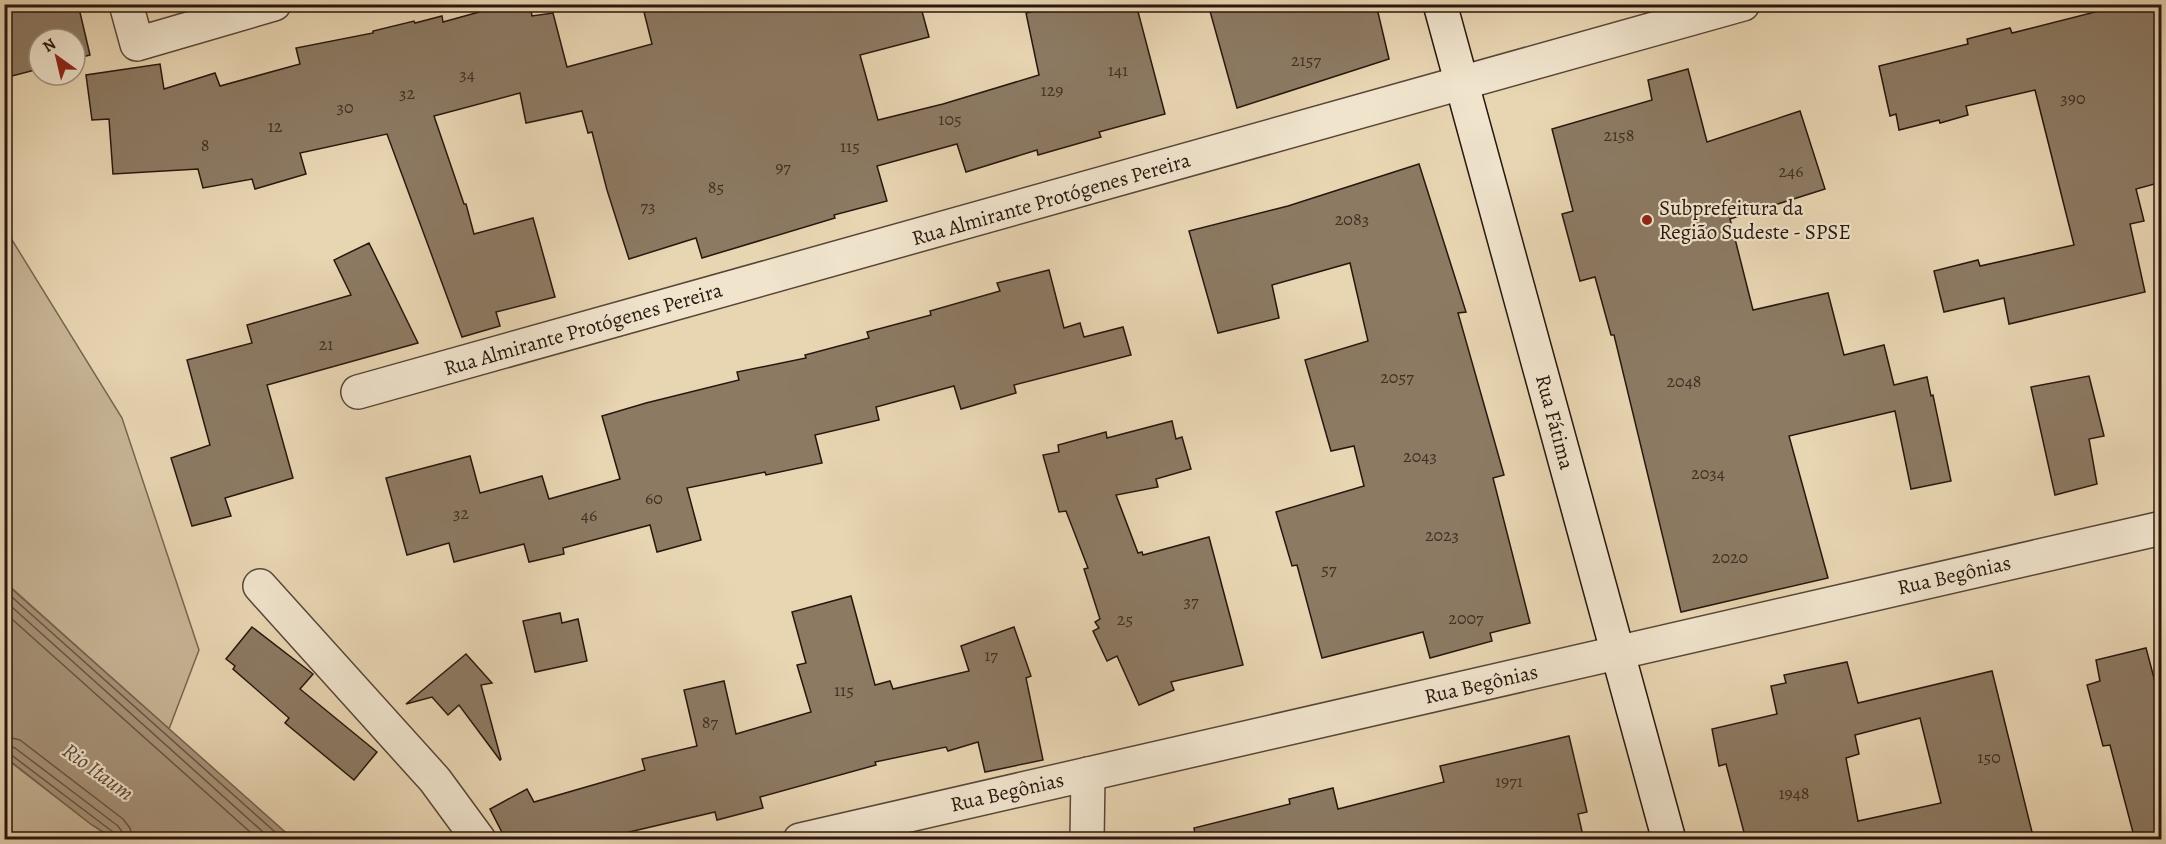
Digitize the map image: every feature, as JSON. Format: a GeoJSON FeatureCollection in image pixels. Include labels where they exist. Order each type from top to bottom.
{"type":"FeatureCollection","features":[{"type":"Feature","properties":{"kind":"street"},"geometry":{"type":"LineString","coordinates":[[126,4],[137,44],[274,4]]}},
{"type":"Feature","properties":{"kind":"street","name":"Rua Fátima"},"geometry":{"type":"LineString","coordinates":[[1440,4],[1669,840]]}},
{"type":"Feature","properties":{"kind":"street","name":"Rua Almirante Protógenes Pereira"},"geometry":{"type":"LineString","coordinates":[[358,392],[1743,4]]}},
{"type":"Feature","properties":{"kind":"street","name":"Rua Begônias"},"geometry":{"type":"LineString","coordinates":[[800,840],[2162,528]]}},
{"type":"Feature","properties":{"kind":"street"},"geometry":{"type":"LineString","coordinates":[[260,586],[435,780],[479,840]]}},
{"type":"Feature","properties":{"kind":"street"},"geometry":{"type":"LineString","coordinates":[[1087,840],[1088,774]]}},
{"type":"Feature","properties":{"kind":"shaded area"},"geometry":{"type":"Polygon","coordinates":[[[4,227],[122,418],[199,650],[169,729],[5,582],[4,227]]]}},
{"type":"Feature","properties":{"kind":"shaded area"},"geometry":{"type":"Polygon","coordinates":[[[4,757],[92,825],[114,839],[5,839],[4,757]]]}},
{"type":"Feature","properties":{"kind":"water","name":"Rio Itaum"},"geometry":{"type":"Polygon","coordinates":[[[4,582],[293,839],[114,839],[92,825],[5,757],[4,582]]]}},
{"type":"Feature","properties":{"kind":"building"},"geometry":{"type":"Polygon","coordinates":[[[34,4],[78,4],[83,27],[27,27],[27,72],[4,78],[4,12],[34,4]]]}},
{"type":"Feature","properties":{"kind":"building"},"geometry":{"type":"Polygon","coordinates":[[[508,4],[530,4],[532,16],[553,13],[567,67],[652,44],[642,4],[920,4],[929,37],[860,55],[878,120],[943,104],[1039,75],[1026,13],[1067,4],[1136,4],[1165,114],[1099,132],[1101,137],[1038,155],[1037,150],[966,172],[957,144],[877,166],[887,201],[834,215],[835,218],[702,258],[696,238],[629,259],[607,190],[592,132],[588,133],[582,111],[526,123],[520,93],[434,116],[464,204],[466,204],[474,234],[533,218],[555,297],[496,312],[500,326],[462,337],[387,134],[300,153],[306,174],[255,189],[252,179],[203,188],[198,169],[113,174],[109,119],[92,120],[87,75],[160,64],[164,89],[215,73],[220,86],[300,64],[296,48],[373,33],[373,31],[442,16],[443,22],[508,4]]]}},
{"type":"Feature","properties":{"kind":"building"},"geometry":{"type":"Polygon","coordinates":[[[1208,4],[1376,4],[1389,59],[1237,108],[1208,4]]]}},
{"type":"Feature","properties":{"kind":"building"},"geometry":{"type":"Polygon","coordinates":[[[2097,4],[2162,4],[2162,182],[2136,189],[2144,221],[2130,224],[2145,292],[2009,324],[2004,298],[1944,312],[1934,271],[1978,260],[1980,266],[2074,245],[2035,90],[1966,106],[1968,115],[1940,123],[1939,120],[1899,130],[1896,114],[1890,116],[1879,66],[1968,44],[1967,39],[2010,28],[2012,33],[2099,11],[2097,4]]]}},
{"type":"Feature","properties":{"kind":"building"},"geometry":{"type":"Polygon","coordinates":[[[1688,69],[1707,142],[1800,111],[1825,189],[1730,219],[1753,310],[1828,293],[1844,355],[1884,345],[1894,385],[1927,377],[1951,481],[1911,489],[1895,411],[1789,436],[1828,578],[1681,612],[1614,335],[1611,335],[1595,277],[1580,281],[1562,214],[1573,211],[1552,129],[1652,100],[1648,80],[1688,69]]]}},
{"type":"Feature","properties":{"kind":"building"},"geometry":{"type":"Polygon","coordinates":[[[1419,164],[1466,312],[1458,313],[1504,475],[1493,478],[1530,623],[1490,633],[1492,641],[1430,658],[1423,632],[1322,658],[1297,565],[1292,566],[1276,512],[1364,486],[1354,446],[1331,451],[1305,360],[1368,341],[1350,263],[1272,285],[1279,318],[1218,333],[1189,231],[1288,206],[1419,164]]]}},
{"type":"Feature","properties":{"kind":"building"},"geometry":{"type":"Polygon","coordinates":[[[369,243],[418,343],[267,385],[293,478],[225,498],[231,516],[192,526],[171,458],[210,445],[187,360],[252,343],[247,325],[351,295],[334,260],[369,243]]]}},
{"type":"Feature","properties":{"kind":"building"},"geometry":{"type":"Polygon","coordinates":[[[1049,270],[1064,328],[1080,323],[1084,337],[1123,327],[1131,355],[1014,385],[1016,393],[961,409],[954,386],[876,407],[879,420],[815,435],[822,463],[687,488],[701,540],[657,552],[650,525],[563,548],[564,554],[529,562],[524,544],[454,562],[449,543],[407,555],[386,478],[470,456],[480,493],[542,476],[549,499],[620,479],[602,416],[739,380],[737,372],[806,358],[805,355],[869,338],[867,332],[931,315],[930,311],[1000,291],[997,283],[1049,270]]]}},
{"type":"Feature","properties":{"kind":"building"},"geometry":{"type":"Polygon","coordinates":[[[2089,376],[2104,436],[2089,439],[2097,484],[2055,495],[2031,387],[2089,376]]]}},
{"type":"Feature","properties":{"kind":"building"},"geometry":{"type":"Polygon","coordinates":[[[1172,421],[1176,439],[1182,437],[1191,469],[1156,479],[1158,487],[1116,495],[1138,553],[1142,552],[1143,555],[1209,537],[1243,665],[1171,682],[1174,690],[1139,705],[1117,656],[1107,661],[1093,631],[1099,628],[1095,622],[1100,619],[1084,569],[1088,568],[1066,511],[1059,512],[1043,455],[1059,452],[1058,445],[1106,432],[1107,438],[1172,421]]]}},
{"type":"Feature","properties":{"kind":"building"},"geometry":{"type":"Polygon","coordinates":[[[851,596],[875,685],[890,681],[893,689],[969,671],[961,646],[1014,627],[1031,676],[1026,678],[1043,760],[985,772],[978,742],[948,751],[946,747],[875,762],[876,765],[760,797],[763,808],[717,820],[715,812],[595,840],[506,840],[490,809],[527,789],[534,802],[645,770],[642,759],[697,746],[684,690],[724,681],[736,734],[811,712],[797,665],[806,663],[792,612],[851,596]]]}},
{"type":"Feature","properties":{"kind":"building"},"geometry":{"type":"Polygon","coordinates":[[[560,613],[562,623],[578,619],[587,661],[535,672],[523,621],[560,613]]]}},
{"type":"Feature","properties":{"kind":"building"},"geometry":{"type":"Polygon","coordinates":[[[252,627],[313,674],[300,689],[377,752],[354,780],[285,723],[289,718],[233,669],[235,666],[226,659],[252,627]]]}},
{"type":"Feature","properties":{"kind":"building"},"geometry":{"type":"Polygon","coordinates":[[[2146,648],[2162,708],[2162,840],[2135,840],[2110,745],[2103,746],[2087,685],[2100,681],[2096,660],[2146,648]]]}},
{"type":"Feature","properties":{"kind":"building"},"geometry":{"type":"Polygon","coordinates":[[[466,654],[492,683],[481,685],[500,760],[459,705],[448,715],[432,697],[406,704],[466,654]]]}},
{"type":"Feature","properties":{"kind":"building"},"geometry":{"type":"Polygon","coordinates":[[[1847,662],[1858,703],[1992,671],[2034,840],[1746,840],[1726,764],[1719,766],[1712,729],[1777,714],[1771,686],[1786,683],[1784,675],[1847,662]],[[1920,718],[1855,735],[1859,754],[1846,758],[1858,821],[1941,803],[1920,718]]]}},
{"type":"Feature","properties":{"kind":"building"},"geometry":{"type":"Polygon","coordinates":[[[1569,736],[1587,812],[1578,814],[1584,840],[1196,840],[1194,828],[1290,804],[1289,799],[1333,788],[1338,809],[1444,782],[1440,766],[1569,736]]]}},
{"type":"Feature","properties":{"kind":"place","name":"Subprefeitura da Região Sudeste - SPSE"},"geometry":{"type":"Point","coordinates":[1647,220]}}]}
